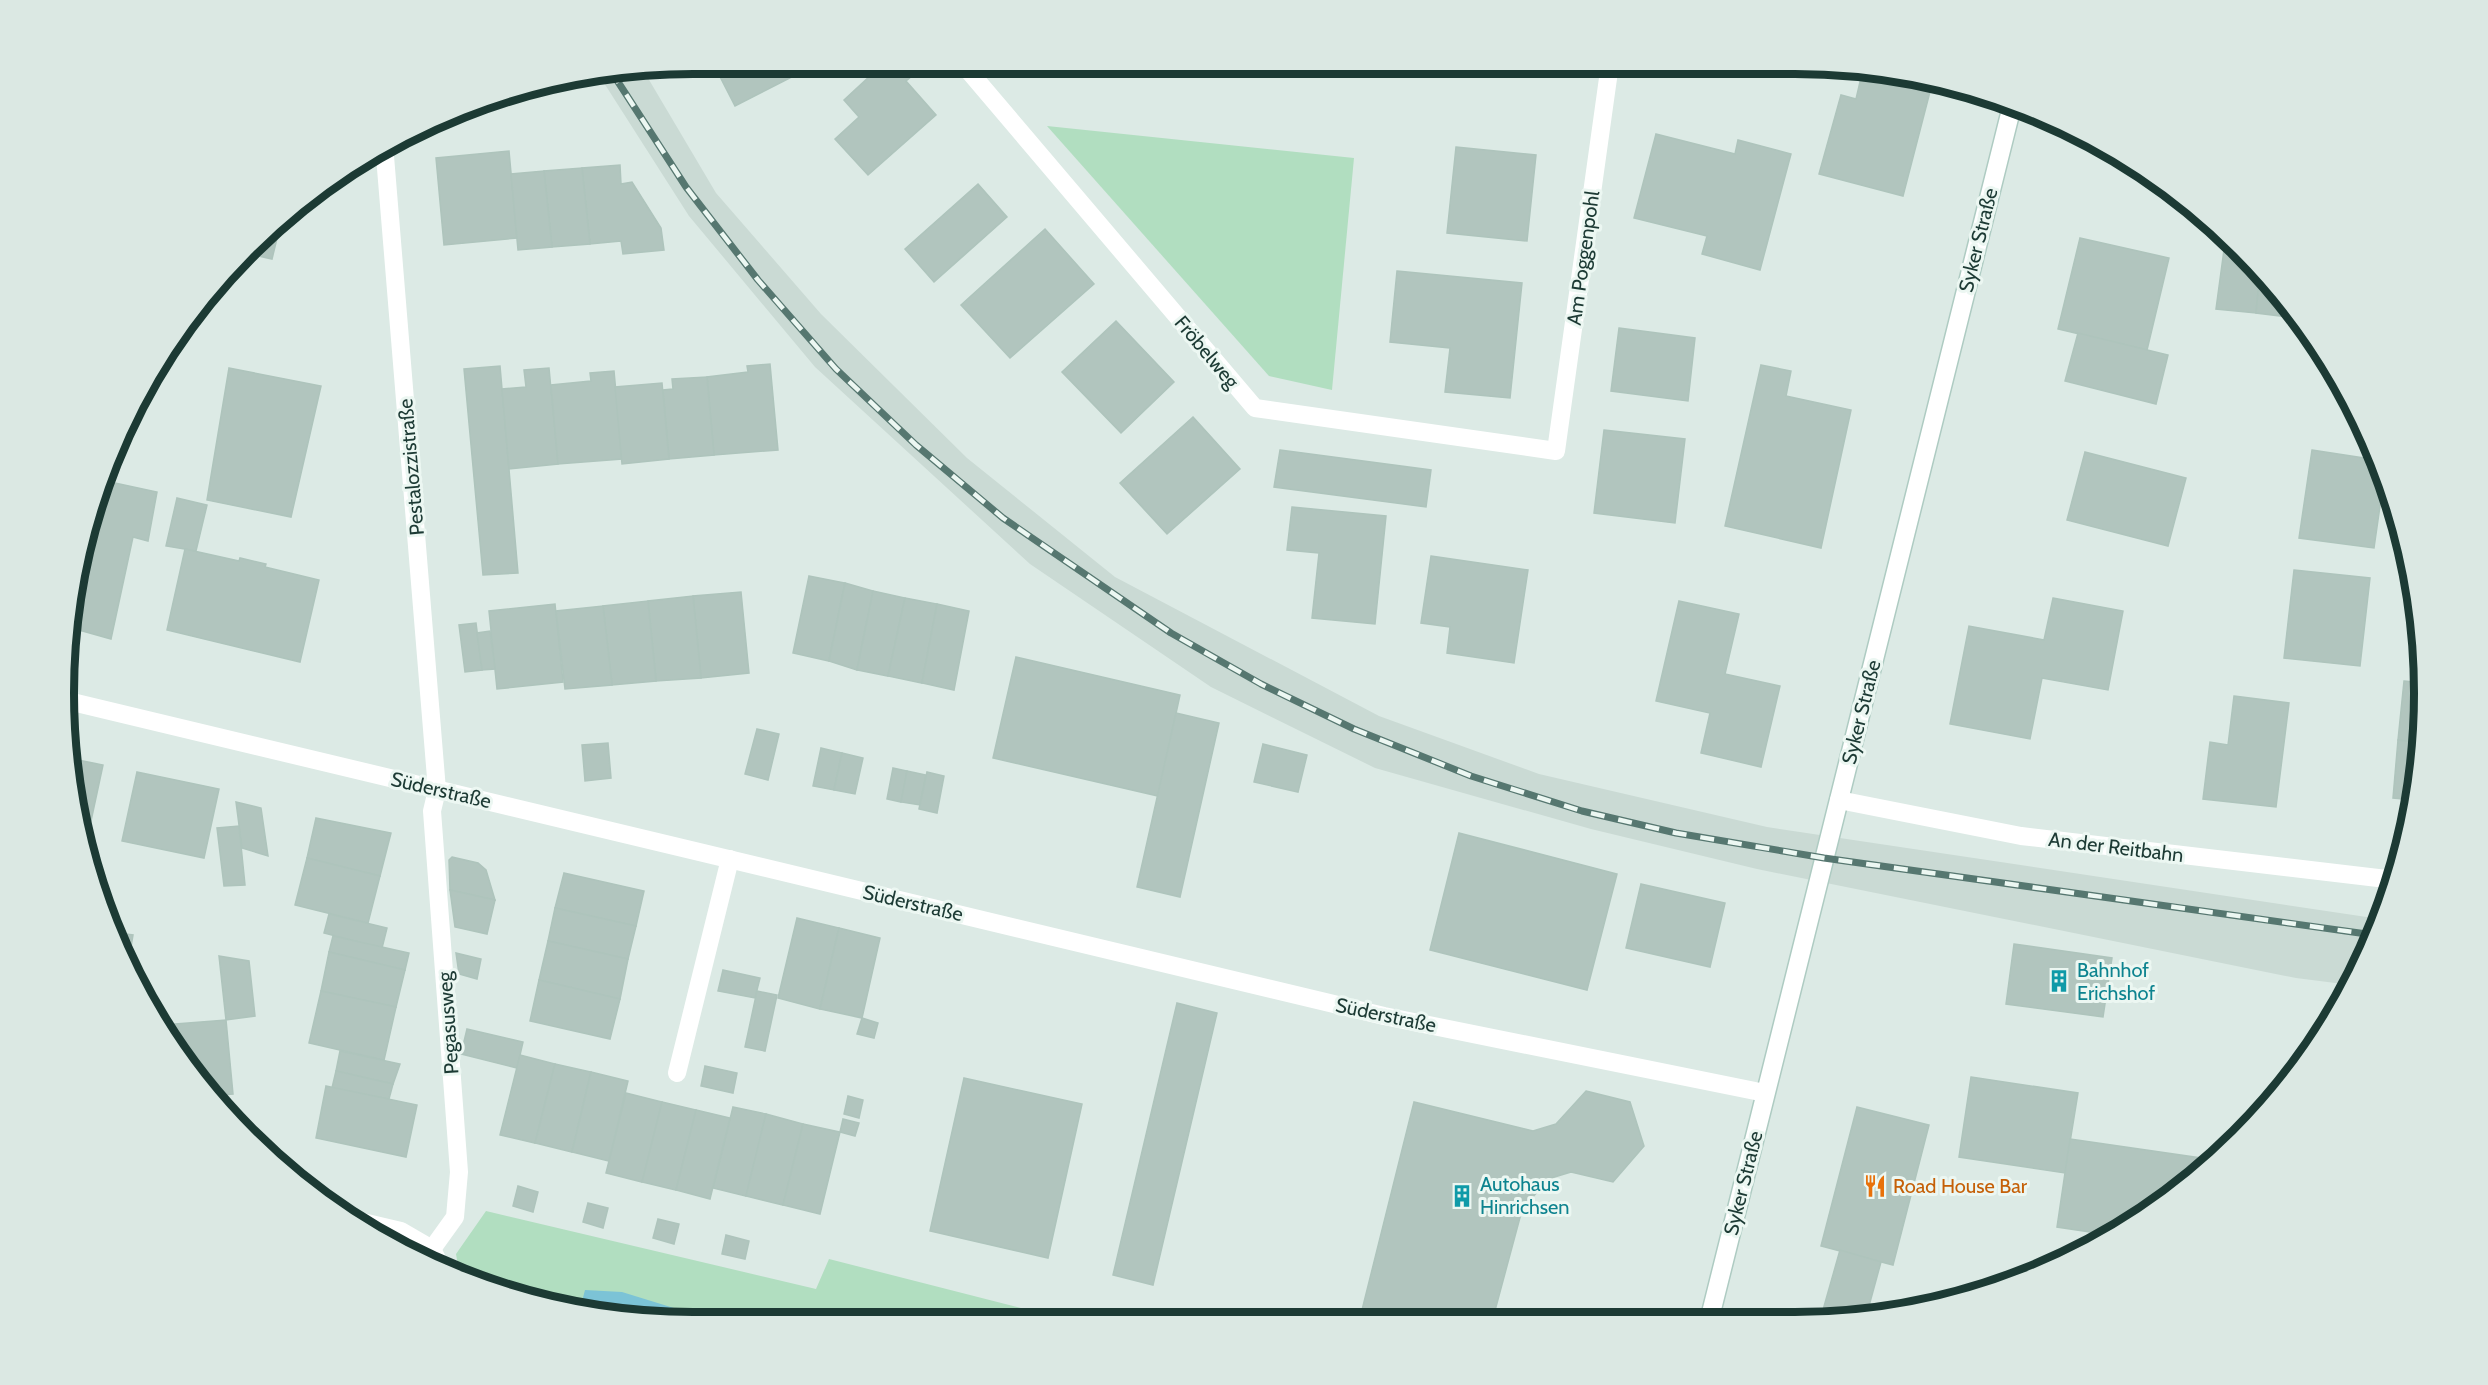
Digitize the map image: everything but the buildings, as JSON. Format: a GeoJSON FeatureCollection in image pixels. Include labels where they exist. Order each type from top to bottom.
{"type":"FeatureCollection","features":[{"type":"Feature","properties":{"kind":"street","name":"Fröbelweg"},"geometry":{"type":"LineString","coordinates":[[970,73],[1255,408],[1556,451]]}},
{"type":"Feature","properties":{"kind":"street","name":"Am Poggenpohl"},"geometry":{"type":"LineString","coordinates":[[1556,451],[1609,73]]}},
{"type":"Feature","properties":{"kind":"street","name":"Syker Straße"},"geometry":{"type":"LineString","coordinates":[[1711,1312],[2011,113]]}},
{"type":"Feature","properties":{"kind":"street","name":"Pestalozzistraße"},"geometry":{"type":"LineString","coordinates":[[385,155],[437,790]]}},
{"type":"Feature","properties":{"kind":"street","name":"Süderstraße"},"geometry":{"type":"LineString","coordinates":[[74,702],[1384,1016],[1765,1093]]}},
{"type":"Feature","properties":{"kind":"street","name":"Pegasusweg"},"geometry":{"type":"LineString","coordinates":[[435,1255],[455,1217],[459,1172],[432,811],[437,790]]}},
{"type":"Feature","properties":{"kind":"street","name":"An der Reitbahn"},"geometry":{"type":"LineString","coordinates":[[1839,800],[2021,836],[2386,879]]}},
{"type":"Feature","properties":{"kind":"street"},"geometry":{"type":"LineString","coordinates":[[677,1073],[730,859]]}},
{"type":"Feature","properties":{"kind":"street"},"geometry":{"type":"LineString","coordinates":[[378,1225],[401,1231],[431,1253]]}},
{"type":"Feature","properties":{"kind":"shaded area"},"geometry":{"type":"Polygon","coordinates":[[[646,76],[716,193],[821,314],[967,458],[1115,577],[1379,716],[1539,774],[1767,827],[2371,918],[2351,966],[2342,984],[2296,978],[1757,869],[1591,829],[1375,768],[1211,687],[1030,564],[815,367],[689,216],[602,80],[646,76]]]}},
{"type":"Feature","properties":{"kind":"green space"},"geometry":{"type":"Polygon","coordinates":[[[1047,126],[1354,158],[1332,390],[1269,376],[1047,126]]]}},
{"type":"Feature","properties":{"kind":"green space"},"geometry":{"type":"Polygon","coordinates":[[[486,1211],[816,1289],[829,1259],[1037,1312],[652,1310],[572,1300],[532,1290],[494,1279],[458,1265],[456,1254],[486,1211]]]}},
{"type":"Feature","properties":{"kind":"water"},"geometry":{"type":"Polygon","coordinates":[[[585,1290],[622,1292],[686,1312],[652,1310],[582,1301],[585,1290]]]}},
{"type":"Feature","properties":{"kind":"railway"},"geometry":{"type":"LineString","coordinates":[[616,79],[686,187],[758,280],[836,369],[916,445],[1003,518],[1171,633],[1261,684],[1354,729],[1471,776],[1582,811],[1676,833],[1824,858],[2365,934]]}},
{"type":"Feature","properties":{"kind":"place","name":"Bahnhof Erichshof"},"geometry":{"type":"Point","coordinates":[2059,981]}},
{"type":"Feature","properties":{"kind":"place","name":"Road House Bar"},"geometry":{"type":"Point","coordinates":[1875,1186]}},
{"type":"Feature","properties":{"kind":"place","name":"Autohaus Hinrichsen"},"geometry":{"type":"Point","coordinates":[1462,1196]}}]}
